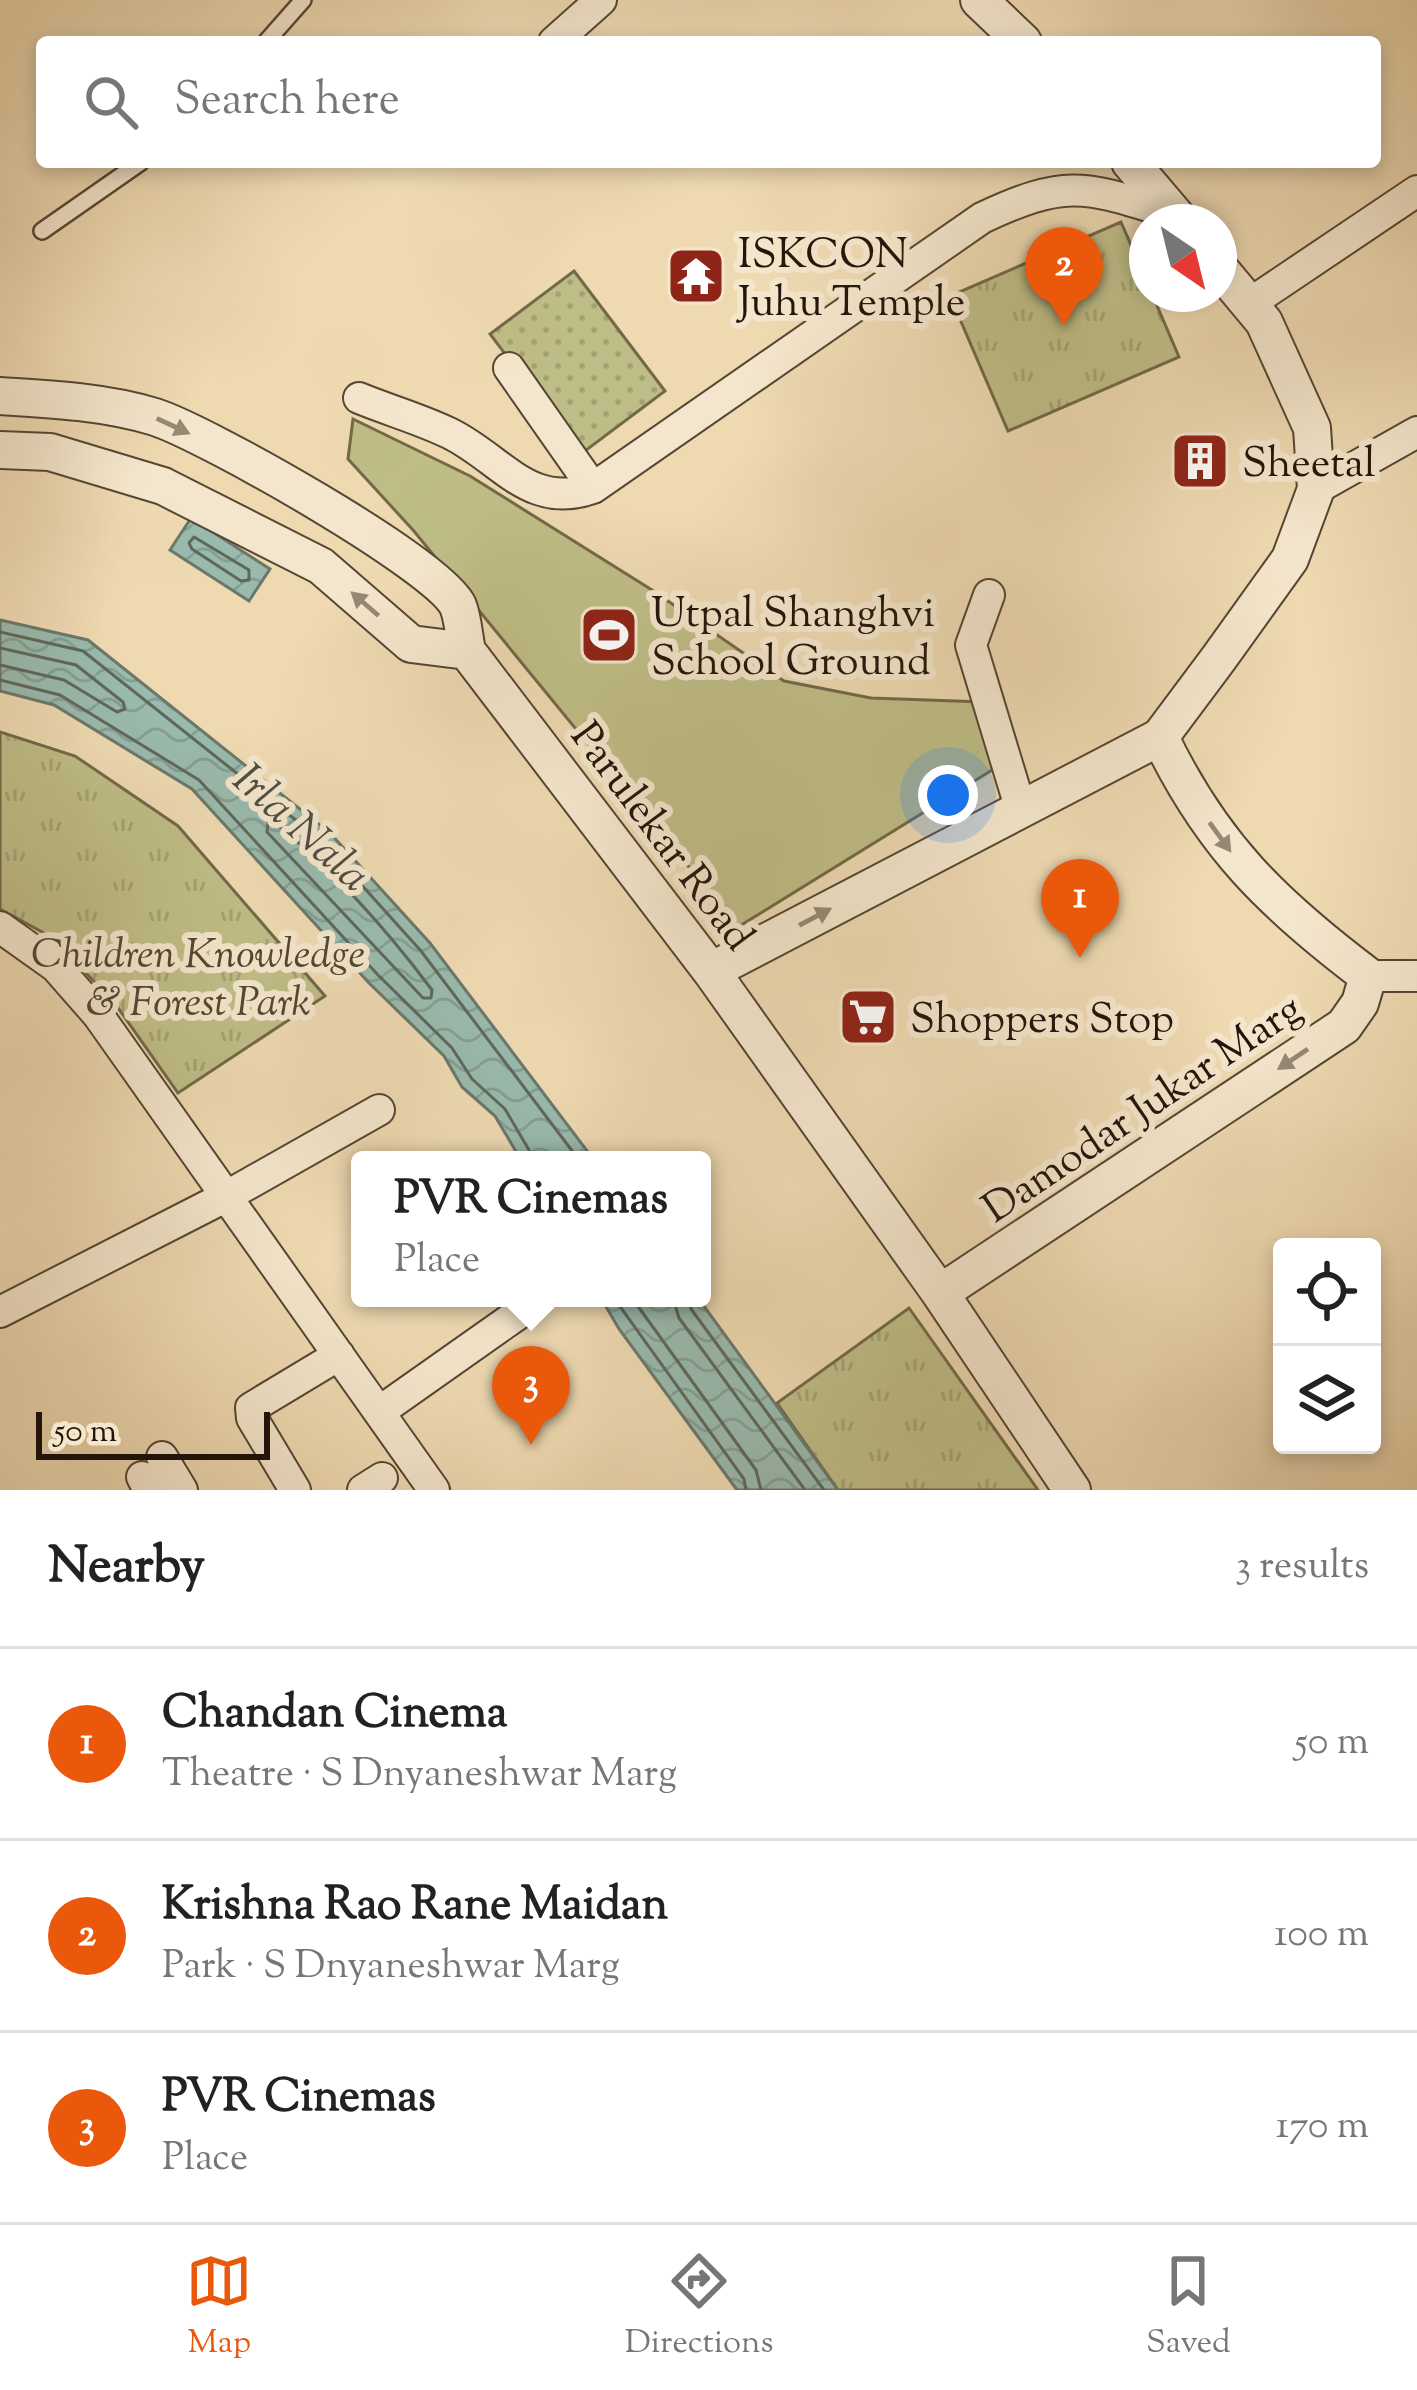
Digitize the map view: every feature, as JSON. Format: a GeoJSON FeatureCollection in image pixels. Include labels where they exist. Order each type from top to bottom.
{"type":"FeatureCollection","features":[{"type":"Feature","properties":{"kind":"street"},"geometry":{"type":"LineString","coordinates":[[561,36],[601,0]]}},
{"type":"Feature","properties":{"kind":"street"},"geometry":{"type":"LineString","coordinates":[[979,0],[1017,36]]}},
{"type":"Feature","properties":{"kind":"street"},"geometry":{"type":"LineString","coordinates":[[1135,168],[1166,204]]}},
{"type":"Feature","properties":{"kind":"street"},"geometry":{"type":"LineString","coordinates":[[359,398],[451,434],[536,491],[573,495],[593,488],[982,218],[1064,188],[1096,190],[1137,204]]}},
{"type":"Feature","properties":{"kind":"street"},"geometry":{"type":"LineString","coordinates":[[1249,304],[1417,190]]}},
{"type":"Feature","properties":{"kind":"street"},"geometry":{"type":"LineString","coordinates":[[711,971],[1160,737],[1290,559],[1316,489],[1312,428],[1264,322],[1237,290]]}},
{"type":"Feature","properties":{"kind":"street"},"geometry":{"type":"LineString","coordinates":[[509,368],[593,488]]}},
{"type":"Feature","properties":{"kind":"street"},"geometry":{"type":"LineString","coordinates":[[0,396],[59,399],[156,417],[331,510],[411,562],[457,604],[411,644]]}},
{"type":"Feature","properties":{"kind":"street"},"geometry":{"type":"LineString","coordinates":[[1316,489],[1417,432]]}},
{"type":"Feature","properties":{"kind":"street"},"geometry":{"type":"LineString","coordinates":[[0,450],[50,452],[163,486],[321,566],[411,644],[467,651]]}},
{"type":"Feature","properties":{"kind":"street"},"geometry":{"type":"LineString","coordinates":[[989,595],[971,645],[1021,810]]}},
{"type":"Feature","properties":{"kind":"street","name":"Parulekar Road"},"geometry":{"type":"LineString","coordinates":[[457,604],[467,651],[711,971],[940,1293],[1072,1490]]}},
{"type":"Feature","properties":{"kind":"street"},"geometry":{"type":"LineString","coordinates":[[1160,737],[1217,836],[1258,885],[1368,976],[1417,976]]}},
{"type":"Feature","properties":{"kind":"street"},"geometry":{"type":"LineString","coordinates":[[0,927],[56,967],[98,1015],[434,1490]]}},
{"type":"Feature","properties":{"kind":"street","name":"Damodar Jukar Marg"},"geometry":{"type":"LineString","coordinates":[[940,1293],[1344,1026],[1360,1003],[1368,976]]}},
{"type":"Feature","properties":{"kind":"street"},"geometry":{"type":"LineString","coordinates":[[0,1312],[227,1196],[379,1110]]}},
{"type":"Feature","properties":{"kind":"street"},"geometry":{"type":"LineString","coordinates":[[379,1412],[518,1314]]}},
{"type":"Feature","properties":{"kind":"street"},"geometry":{"type":"LineString","coordinates":[[295,1490],[252,1418],[251,1408],[339,1355]]}},
{"type":"Feature","properties":{"kind":"street"},"geometry":{"type":"LineString","coordinates":[[151,1475],[182,1490]]}},
{"type":"Feature","properties":{"kind":"lane"},"geometry":{"type":"LineString","coordinates":[[271,36],[303,0]]}},
{"type":"Feature","properties":{"kind":"lane"},"geometry":{"type":"LineString","coordinates":[[42,231],[132,168]]}},
{"type":"Feature","properties":{"kind":"green space"},"geometry":{"type":"Polygon","coordinates":[[[1121,222],[1129,240],[1129,312],[1160,312],[1179,357],[1008,431],[950,296],[1121,222]]]}},
{"type":"Feature","properties":{"kind":"green space"},"geometry":{"type":"Polygon","coordinates":[[[574,271],[665,391],[581,454],[490,334],[574,271]]]}},
{"type":"Feature","properties":{"kind":"green space","name":"Utpal Shanghvi School Ground"},"geometry":{"type":"Polygon","coordinates":[[[353,419],[470,476],[652,590],[784,681],[871,698],[983,702],[1010,759],[738,927],[413,530],[348,459],[353,419]]]}},
{"type":"Feature","properties":{"kind":"green space","name":"Children Knowledge & Forest Park"},"geometry":{"type":"Polygon","coordinates":[[[0,732],[75,756],[178,826],[325,996],[178,1093],[116,1005],[53,938],[0,909],[0,732]]]}},
{"type":"Feature","properties":{"kind":"green space"},"geometry":{"type":"Polygon","coordinates":[[[909,1308],[1038,1490],[838,1490],[777,1403],[909,1308]]]}},
{"type":"Feature","properties":{"kind":"water"},"geometry":{"type":"Polygon","coordinates":[[[191,518],[270,569],[249,601],[170,550],[191,518]]]}},
{"type":"Feature","properties":{"kind":"water","name":"Irla Nala"},"geometry":{"type":"Polygon","coordinates":[[[0,620],[88,640],[330,833],[430,943],[587,1151],[516,1151],[495,1116],[462,1087],[444,1056],[369,983],[192,789],[54,705],[0,691],[0,620]]]}},
{"type":"Feature","properties":{"kind":"water"},"geometry":{"type":"Polygon","coordinates":[[[606,1307],[705,1307],[838,1490],[737,1490],[606,1307]]]}},
{"type":"Feature","properties":{"kind":"place","name":"ISKCON Juhu Temple"},"geometry":{"type":"Point","coordinates":[696,276]}},
{"type":"Feature","properties":{"kind":"place","name":"Krishna Rao Rane Maidan"},"geometry":{"type":"Point","coordinates":[1064,326]}},
{"type":"Feature","properties":{"kind":"place","name":"Sheetal"},"geometry":{"type":"Point","coordinates":[1200,461]}},
{"type":"Feature","properties":{"kind":"place","name":"Utpal Shanghvi School Ground"},"geometry":{"type":"Point","coordinates":[609,635]}},
{"type":"Feature","properties":{"kind":"place","name":"Chandan Cinema"},"geometry":{"type":"Point","coordinates":[1080,958]}},
{"type":"Feature","properties":{"kind":"place","name":"Shoppers Stop"},"geometry":{"type":"Point","coordinates":[868,1017]}},
{"type":"Feature","properties":{"kind":"place","name":"PVR Cinemas"},"geometry":{"type":"Point","coordinates":[531,1445]}}]}
